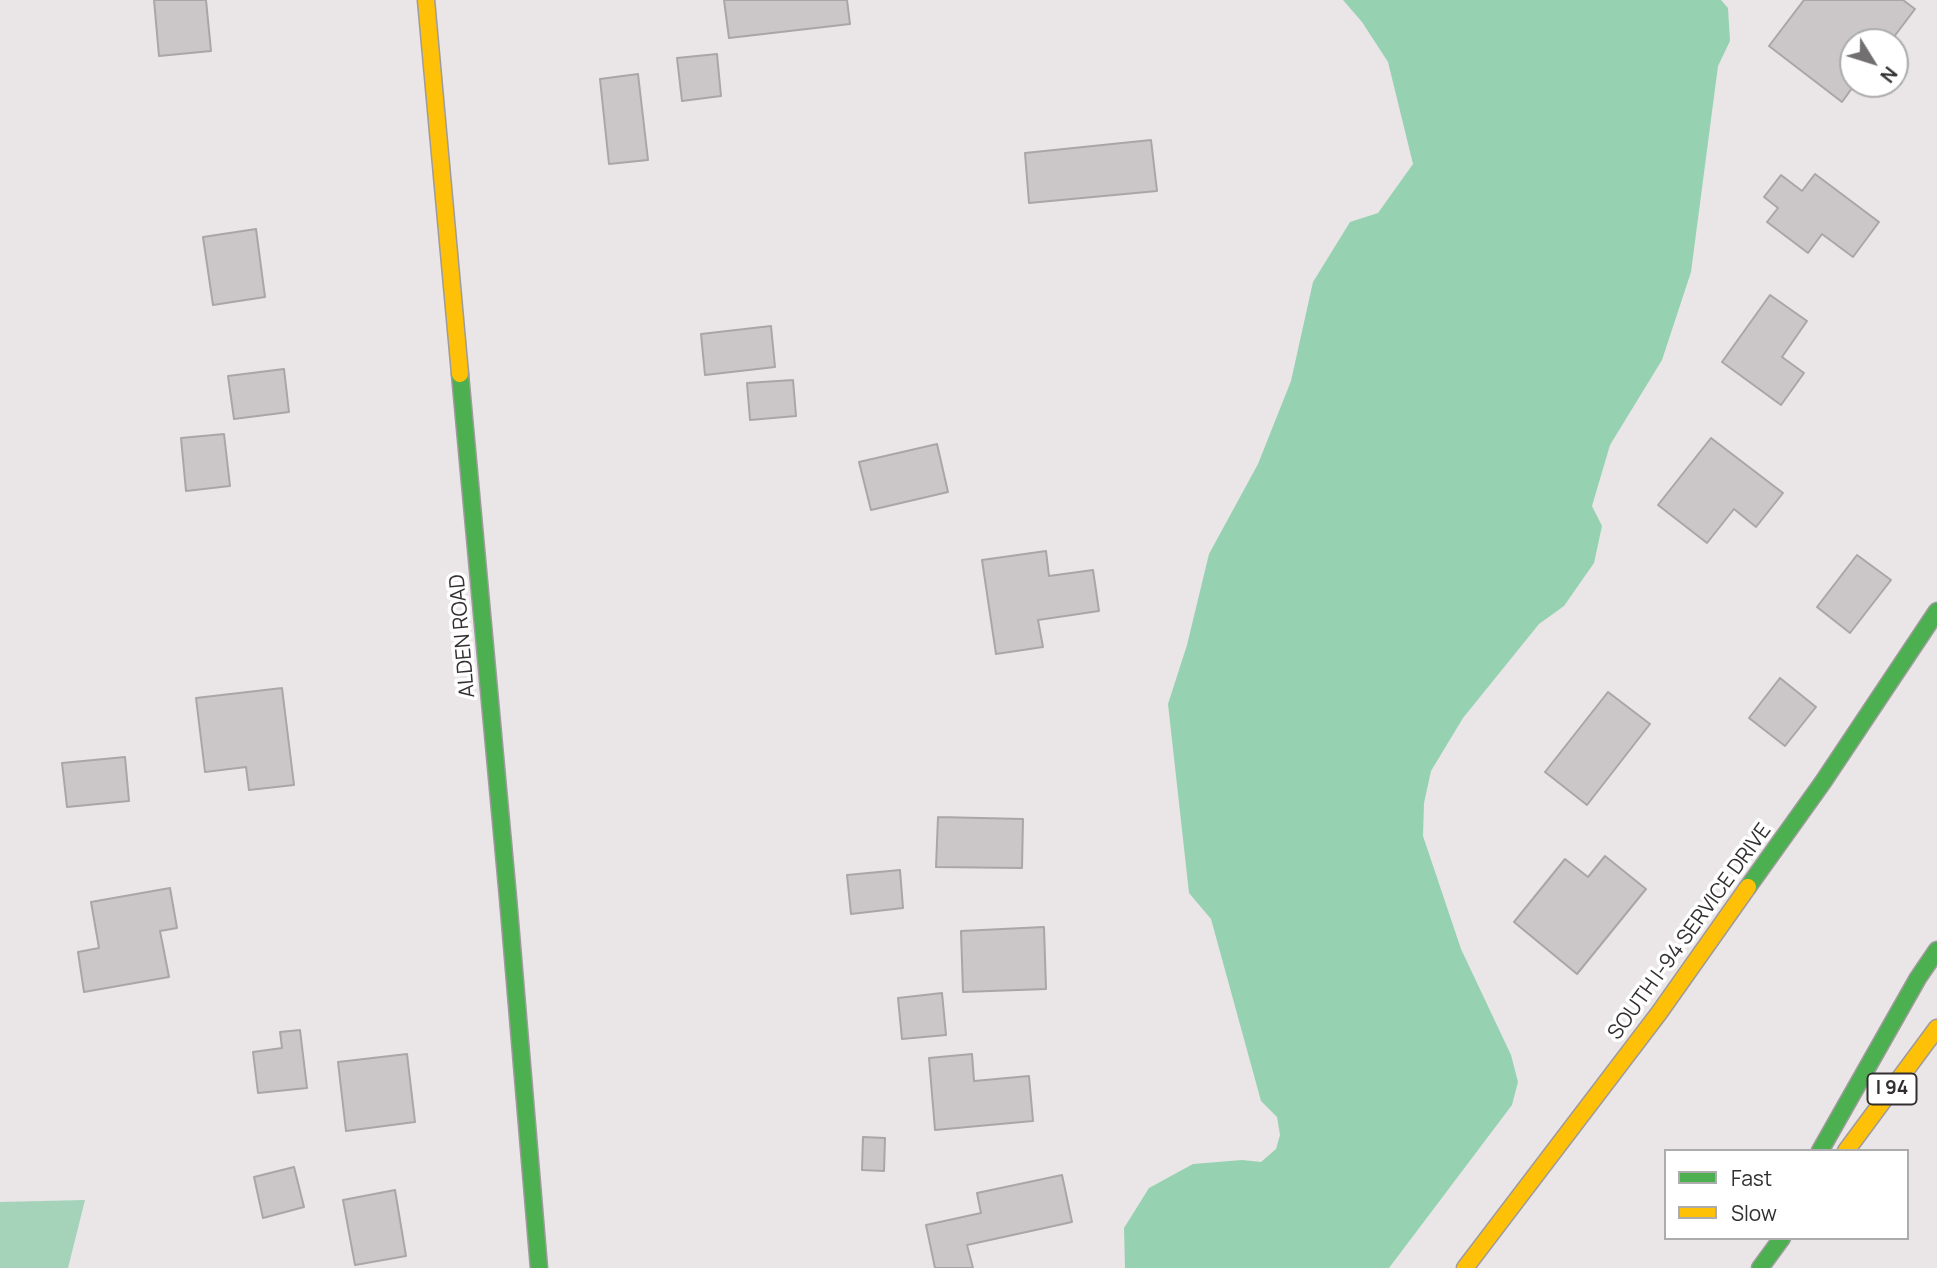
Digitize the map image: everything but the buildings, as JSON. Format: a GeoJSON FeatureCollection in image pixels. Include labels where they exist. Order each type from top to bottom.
{"type":"FeatureCollection","features":[{"type":"Feature","properties":{"kind":"main road","name":"ALDEN ROAD"},"geometry":{"type":"LineString","coordinates":[[426,0],[539,1268]]}},
{"type":"Feature","properties":{"kind":"main road","name":"SOUTH I-94 SERVICE DRIVE"},"geometry":{"type":"LineString","coordinates":[[1465,1268],[1667,1002],[1823,782],[1937,611]]}},
{"type":"Feature","properties":{"kind":"main road"},"geometry":{"type":"LineString","coordinates":[[1821,1149],[1918,978],[1937,950]]}},
{"type":"Feature","properties":{"kind":"main road","name":"I 94"},"geometry":{"type":"LineString","coordinates":[[1847,1149],[1937,1028]]}},
{"type":"Feature","properties":{"kind":"main road"},"geometry":{"type":"LineString","coordinates":[[1753,1268],[1769,1240]]}},
{"type":"Feature","properties":{"kind":"main road"},"geometry":{"type":"LineString","coordinates":[[1760,1268],[1781,1240]]}},
{"type":"Feature","properties":{"kind":"shaded area"},"geometry":{"type":"Polygon","coordinates":[[[1343,0],[1721,0],[1728,8],[1730,41],[1718,66],[1691,272],[1662,360],[1610,445],[1592,506],[1602,526],[1594,563],[1564,606],[1539,624],[1463,718],[1431,771],[1424,803],[1423,836],[1461,949],[1511,1055],[1518,1082],[1512,1105],[1389,1268],[1125,1268],[1124,1228],[1149,1188],[1193,1164],[1242,1160],[1261,1162],[1276,1149],[1280,1135],[1277,1117],[1261,1101],[1211,919],[1189,893],[1168,704],[1187,645],[1209,554],[1258,464],[1291,381],[1313,282],[1350,222],[1378,213],[1413,164],[1388,62],[1362,22],[1343,0]]]}},
{"type":"Feature","properties":{"kind":"shaded area"},"geometry":{"type":"Polygon","coordinates":[[[85,1200],[68,1268],[0,1268],[0,1202],[85,1200]]]}},
{"type":"Feature","properties":{"kind":"traffic: fast"},"geometry":{"type":"LineString","coordinates":[[460,374],[539,1268]]}},
{"type":"Feature","properties":{"kind":"traffic: fast"},"geometry":{"type":"LineString","coordinates":[[1748,887],[1823,782],[1937,611]]}},
{"type":"Feature","properties":{"kind":"traffic: fast"},"geometry":{"type":"LineString","coordinates":[[1821,1149],[1918,978],[1937,950]]}},
{"type":"Feature","properties":{"kind":"traffic: fast"},"geometry":{"type":"LineString","coordinates":[[1760,1268],[1781,1240]]}},
{"type":"Feature","properties":{"kind":"traffic: slow"},"geometry":{"type":"LineString","coordinates":[[426,0],[460,374]]}},
{"type":"Feature","properties":{"kind":"traffic: slow"},"geometry":{"type":"LineString","coordinates":[[1465,1268],[1659,1013],[1748,887]]}},
{"type":"Feature","properties":{"kind":"traffic: slow"},"geometry":{"type":"LineString","coordinates":[[1847,1149],[1937,1028]]}}]}
